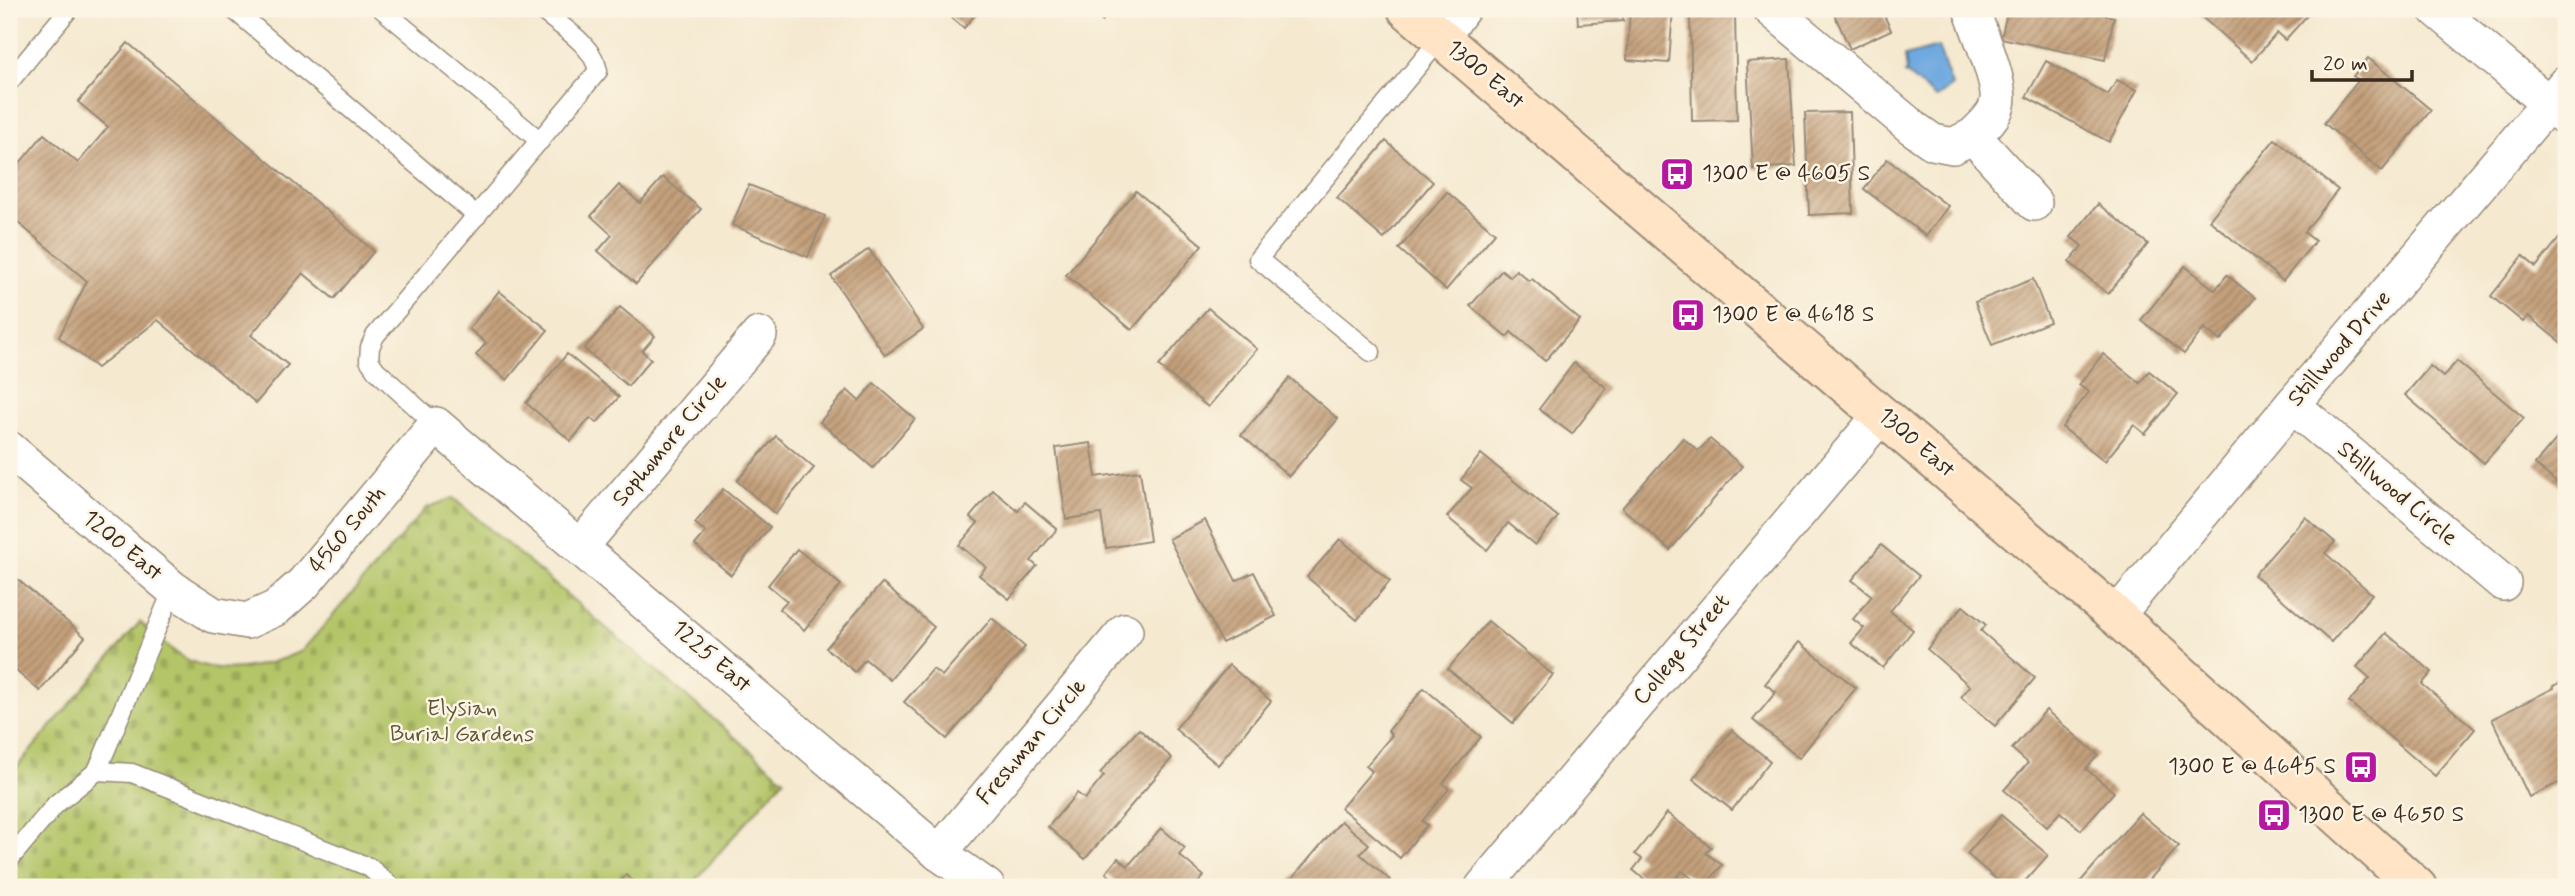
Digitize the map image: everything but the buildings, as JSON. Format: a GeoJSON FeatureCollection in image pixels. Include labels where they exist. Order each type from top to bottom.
{"type":"FeatureCollection","features":[{"type":"Feature","properties":{"kind":"main road","name":"1300 East"},"geometry":{"type":"LineString","coordinates":[[1407,9],[1452,23],[1882,414],[2116,616],[2417,887]]}},
{"type":"Feature","properties":{"kind":"street"},"geometry":{"type":"LineString","coordinates":[[1771,9],[1913,128],[1933,142],[1953,146],[1973,136],[1991,117],[1998,104],[1998,89],[1970,9]]}},
{"type":"Feature","properties":{"kind":"street"},"geometry":{"type":"LineString","coordinates":[[2436,9],[2561,102]]}},
{"type":"Feature","properties":{"kind":"street","name":"Stillwood Drive"},"geometry":{"type":"LineString","coordinates":[[2116,616],[2292,405],[2561,102]]}},
{"type":"Feature","properties":{"kind":"street"},"geometry":{"type":"LineString","coordinates":[[1973,136],[2034,203]]}},
{"type":"Feature","properties":{"kind":"street","name":"Sophomore Circle"},"geometry":{"type":"LineString","coordinates":[[581,546],[759,335]]}},
{"type":"Feature","properties":{"kind":"street","name":"Stillwood Circle"},"geometry":{"type":"LineString","coordinates":[[2292,405],[2502,583]]}},
{"type":"Feature","properties":{"kind":"street","name":"College Street"},"geometry":{"type":"LineString","coordinates":[[1483,887],[1882,414]]}},
{"type":"Feature","properties":{"kind":"street","name":"1225 East"},"geometry":{"type":"LineString","coordinates":[[436,425],[939,853],[986,887]]}},
{"type":"Feature","properties":{"kind":"street","name":"4560 South"},"geometry":{"type":"LineString","coordinates":[[247,621],[276,608],[304,583],[436,425]]}},
{"type":"Feature","properties":{"kind":"street","name":"1200 East"},"geometry":{"type":"LineString","coordinates":[[9,449],[173,589],[213,615],[247,621]]}},
{"type":"Feature","properties":{"kind":"street","name":"Freshman Circle"},"geometry":{"type":"LineString","coordinates":[[939,853],[1125,631]]}},
{"type":"Feature","properties":{"kind":"lane"},"geometry":{"type":"LineString","coordinates":[[9,82],[69,9]]}},
{"type":"Feature","properties":{"kind":"lane"},"geometry":{"type":"LineString","coordinates":[[233,9],[477,216]]}},
{"type":"Feature","properties":{"kind":"lane"},"geometry":{"type":"LineString","coordinates":[[382,9],[540,141]]}},
{"type":"Feature","properties":{"kind":"lane"},"geometry":{"type":"LineString","coordinates":[[436,425],[376,370],[369,359],[370,347],[375,337],[598,71],[596,58],[588,48],[540,9]]}},
{"type":"Feature","properties":{"kind":"lane"},"geometry":{"type":"LineString","coordinates":[[1371,352],[1258,259],[1452,23]]}},
{"type":"Feature","properties":{"kind":"lane"},"geometry":{"type":"LineString","coordinates":[[9,860],[57,804],[97,771],[173,589]]}},
{"type":"Feature","properties":{"kind":"lane"},"geometry":{"type":"LineString","coordinates":[[97,771],[132,773],[369,867],[391,887]]}},
{"type":"Feature","properties":{"kind":"green space","name":"Elysian Burial Gardens"},"geometry":{"type":"Polygon","coordinates":[[[453,498],[784,779],[689,887],[9,887],[9,776],[140,622],[178,654],[192,662],[208,666],[240,668],[287,657],[302,651],[426,508],[453,498]]]}},
{"type":"Feature","properties":{"kind":"water"},"geometry":{"type":"Polygon","coordinates":[[[1938,47],[1952,86],[1936,98],[1905,73],[1905,56],[1938,47]]]}},
{"type":"Feature","properties":{"kind":"place","name":"1300 E @ 4605 S"},"geometry":{"type":"Point","coordinates":[1677,174]}},
{"type":"Feature","properties":{"kind":"place","name":"1300 E @ 4618 S"},"geometry":{"type":"Point","coordinates":[1688,315]}},
{"type":"Feature","properties":{"kind":"place","name":"1300 E @ 4645 S"},"geometry":{"type":"Point","coordinates":[2361,767]}},
{"type":"Feature","properties":{"kind":"place","name":"1300 E @ 4650 S"},"geometry":{"type":"Point","coordinates":[2274,815]}}]}
